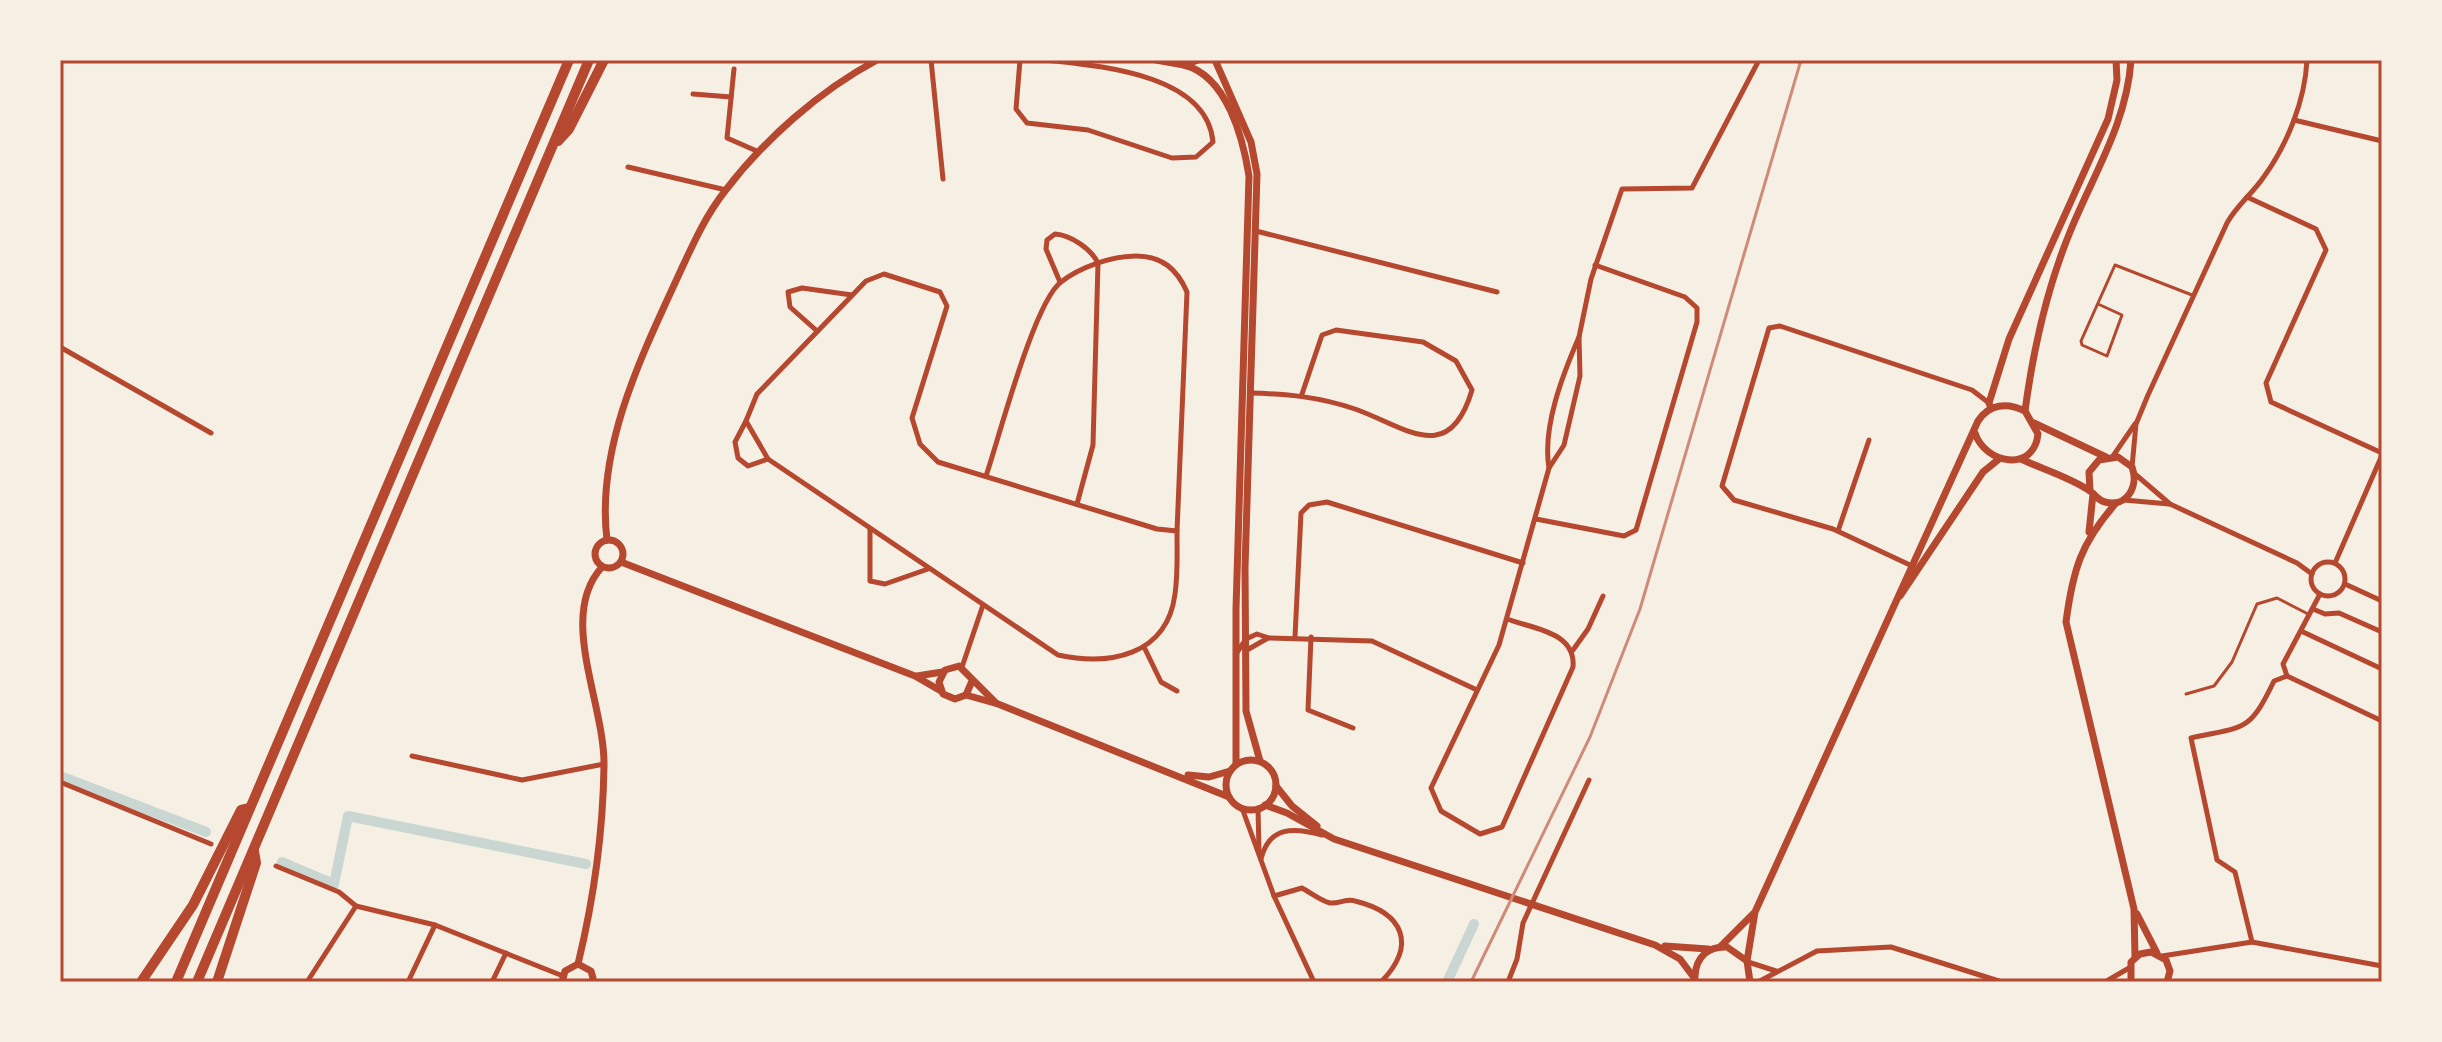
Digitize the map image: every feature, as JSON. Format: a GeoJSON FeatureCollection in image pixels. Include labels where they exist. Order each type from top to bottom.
{"type":"FeatureCollection","features":[{"type":"Feature","properties":{"kind":"highway"},"geometry":{"type":"LineString","coordinates":[[176,982],[569,60]]}},
{"type":"Feature","properties":{"kind":"highway"},"geometry":{"type":"LineString","coordinates":[[197,982],[589,60]]}},
{"type":"Feature","properties":{"kind":"highway"},"geometry":{"type":"LineString","coordinates":[[553,147],[569,129],[604,60]]}},
{"type":"Feature","properties":{"kind":"highway"},"geometry":{"type":"LineString","coordinates":[[141,982],[193,905],[241,810],[250,808]]}},
{"type":"Feature","properties":{"kind":"highway"},"geometry":{"type":"LineString","coordinates":[[217,982],[256,863],[254,849]]}},
{"type":"Feature","properties":{"kind":"main road"},"geometry":{"type":"LineString","coordinates":[[607,540],[606,489],[619,423],[669,297],[705,219],[760,152],[812,103],[877,60]]}},
{"type":"Feature","properties":{"kind":"main road"},"geometry":{"type":"LineString","coordinates":[[1156,60],[1193,68],[1209,80],[1230,110],[1244,145],[1249,176],[1235,655],[1236,764]]}},
{"type":"Feature","properties":{"kind":"main road"},"geometry":{"type":"LineString","coordinates":[[1184,65],[1198,60]]}},
{"type":"Feature","properties":{"kind":"main road"},"geometry":{"type":"LineString","coordinates":[[1215,60],[1251,142],[1257,174],[1246,626],[1247,725],[1260,761],[1272,771],[1276,786],[1304,816],[1343,841]]}},
{"type":"Feature","properties":{"kind":"main road"},"geometry":{"type":"LineString","coordinates":[[1750,982],[1748,961],[1755,912],[1910,565],[1981,416],[1990,405],[2009,339],[2108,119],[2117,80],[2116,60]]}},
{"type":"Feature","properties":{"kind":"main road"},"geometry":{"type":"LineString","coordinates":[[2025,411],[2031,369],[2050,295],[2070,233],[2125,107],[2131,60]]}},
{"type":"Feature","properties":{"kind":"main road"},"geometry":{"type":"LineString","coordinates":[[1990,405],[2009,405],[2025,411],[2034,423],[2037,441],[2031,452],[2021,459]]}},
{"type":"Feature","properties":{"kind":"main road"},"geometry":{"type":"LineString","coordinates":[[2034,423],[2109,456],[2126,460],[2133,470],[2133,489],[2089,535],[2076,563],[2066,622],[2134,909],[2135,957],[2129,968],[2131,982]]}},
{"type":"Feature","properties":{"kind":"main road"},"geometry":{"type":"LineString","coordinates":[[1975,433],[1985,451],[1999,459],[2021,459],[2092,492],[2107,503],[2120,501]]}},
{"type":"Feature","properties":{"kind":"main road"},"geometry":{"type":"LineString","coordinates":[[2089,535],[2092,492],[2089,472],[2094,463],[2109,456]]}},
{"type":"Feature","properties":{"kind":"main road"},"geometry":{"type":"LineString","coordinates":[[1890,611],[1983,472],[1999,459]]}},
{"type":"Feature","properties":{"kind":"main road"},"geometry":{"type":"LineString","coordinates":[[578,964],[599,865],[604,764],[603,726],[582,635],[584,597],[589,580],[602,567],[615,567],[621,562],[623,553],[620,544],[607,540],[599,544],[595,551],[602,567]]}},
{"type":"Feature","properties":{"kind":"main road"},"geometry":{"type":"LineString","coordinates":[[621,562],[915,676],[955,699],[966,695],[998,704],[1171,771],[1229,797],[1242,808],[1261,807],[1287,813],[1322,835],[1655,945],[1680,959],[1696,980]]}},
{"type":"Feature","properties":{"kind":"main road"},"geometry":{"type":"LineString","coordinates":[[915,676],[962,667],[972,681],[998,704]]}},
{"type":"Feature","properties":{"kind":"main road"},"geometry":{"type":"LineString","coordinates":[[941,691],[939,682],[942,672]]}},
{"type":"Feature","properties":{"kind":"main road"},"geometry":{"type":"LineString","coordinates":[[966,695],[972,681]]}},
{"type":"Feature","properties":{"kind":"main road"},"geometry":{"type":"LineString","coordinates":[[1229,797],[1226,782],[1236,764],[1248,760],[1260,761]]}},
{"type":"Feature","properties":{"kind":"main road"},"geometry":{"type":"LineString","coordinates":[[1171,771],[1199,777],[1230,771]]}},
{"type":"Feature","properties":{"kind":"main road"},"geometry":{"type":"LineString","coordinates":[[1261,807],[1276,786]]}},
{"type":"Feature","properties":{"kind":"main road"},"geometry":{"type":"LineString","coordinates":[[2134,909],[2169,966],[2167,982]]}},
{"type":"Feature","properties":{"kind":"main road"},"geometry":{"type":"LineString","coordinates":[[1696,980],[1698,961],[1712,949],[1721,946],[1755,912]]}},
{"type":"Feature","properties":{"kind":"main road"},"geometry":{"type":"LineString","coordinates":[[1655,945],[1712,949]]}},
{"type":"Feature","properties":{"kind":"main road"},"geometry":{"type":"LineString","coordinates":[[1721,946],[1739,951],[1748,961]]}},
{"type":"Feature","properties":{"kind":"main road"},"geometry":{"type":"LineString","coordinates":[[2135,957],[2145,952],[2160,954]]}},
{"type":"Feature","properties":{"kind":"main road"},"geometry":{"type":"LineString","coordinates":[[563,979],[568,968],[578,964]]}},
{"type":"Feature","properties":{"kind":"main road"},"geometry":{"type":"LineString","coordinates":[[578,964],[591,971],[594,982]]}},
{"type":"Feature","properties":{"kind":"street"},"geometry":{"type":"LineString","coordinates":[[931,60],[943,179]]}},
{"type":"Feature","properties":{"kind":"street"},"geometry":{"type":"LineString","coordinates":[[1020,60],[1016,109],[1027,123],[1088,130],[1172,158],[1196,157],[1213,142],[1212,124],[1180,90],[1127,72],[1046,60]]}},
{"type":"Feature","properties":{"kind":"street"},"geometry":{"type":"LineString","coordinates":[[1603,596],[1588,629],[1573,650],[1572,674],[1502,827],[1480,834],[1441,811],[1431,788],[1507,619],[1549,468],[1547,451],[1565,371],[1579,337],[1595,265],[1622,189],[1692,188],[1759,60]]}},
{"type":"Feature","properties":{"kind":"street"},"geometry":{"type":"LineString","coordinates":[[2109,456],[2136,424],[2192,295],[2235,209],[2263,180],[2294,120],[2307,60]]}},
{"type":"Feature","properties":{"kind":"street"},"geometry":{"type":"LineString","coordinates":[[734,69],[727,138],[760,152]]}},
{"type":"Feature","properties":{"kind":"street"},"geometry":{"type":"LineString","coordinates":[[693,94],[731,97]]}},
{"type":"Feature","properties":{"kind":"street"},"geometry":{"type":"LineString","coordinates":[[2294,120],[2382,141]]}},
{"type":"Feature","properties":{"kind":"street"},"geometry":{"type":"LineString","coordinates":[[628,167],[726,190]]}},
{"type":"Feature","properties":{"kind":"street"},"geometry":{"type":"LineString","coordinates":[[2247,197],[2316,229],[2326,250],[2266,383],[2266,393],[2271,402],[2382,454],[2335,563]]}},
{"type":"Feature","properties":{"kind":"street"},"geometry":{"type":"LineString","coordinates":[[1256,231],[1497,292]]}},
{"type":"Feature","properties":{"kind":"street"},"geometry":{"type":"LineString","coordinates":[[1060,282],[1046,249],[1050,236],[1069,237],[1094,256],[1098,263],[1093,445],[1077,504]]}},
{"type":"Feature","properties":{"kind":"street"},"geometry":{"type":"LineString","coordinates":[[746,421],[768,459],[1058,655],[1079,660],[1113,659],[1145,649],[1168,616],[1175,596],[1187,292],[1172,267],[1151,257],[1121,257],[1098,263],[1060,282],[1042,308],[986,476]]}},
{"type":"Feature","properties":{"kind":"street"},"geometry":{"type":"LineString","coordinates":[[1536,519],[1619,536],[1629,536],[1636,530],[1697,322],[1697,308],[1685,297],[1595,265]]}},
{"type":"Feature","properties":{"kind":"street"},"geometry":{"type":"LineString","coordinates":[[768,459],[748,466],[738,458],[735,442],[757,394],[866,281],[884,274],[940,292],[947,306],[912,418],[914,434],[938,462],[1157,529],[1177,531]]}},
{"type":"Feature","properties":{"kind":"street"},"geometry":{"type":"LineString","coordinates":[[817,331],[790,307],[788,292],[802,288],[852,295]]}},
{"type":"Feature","properties":{"kind":"street"},"geometry":{"type":"LineString","coordinates":[[1910,565],[1838,531],[1734,500],[1722,486],[1769,328],[1780,326],[1972,390],[1990,405]]}},
{"type":"Feature","properties":{"kind":"street"},"geometry":{"type":"LineString","coordinates":[[1251,393],[1302,394],[1357,410],[1395,429],[1434,436],[1449,430],[1464,416],[1472,390],[1456,361],[1423,342],[1336,330],[1322,335],[1302,394]]}},
{"type":"Feature","properties":{"kind":"street"},"geometry":{"type":"LineString","coordinates":[[1549,468],[1562,451],[1580,376],[1579,337]]}},
{"type":"Feature","properties":{"kind":"street"},"geometry":{"type":"LineString","coordinates":[[60,347],[211,433]]}},
{"type":"Feature","properties":{"kind":"street"},"geometry":{"type":"LineString","coordinates":[[2136,424],[2133,470],[2170,504],[2297,563],[2312,574]]}},
{"type":"Feature","properties":{"kind":"street"},"geometry":{"type":"LineString","coordinates":[[1838,531],[1869,440]]}},
{"type":"Feature","properties":{"kind":"street"},"geometry":{"type":"LineString","coordinates":[[2120,501],[2170,504]]}},
{"type":"Feature","properties":{"kind":"street"},"geometry":{"type":"LineString","coordinates":[[1295,637],[1301,513],[1309,505],[1327,502],[1523,563]]}},
{"type":"Feature","properties":{"kind":"street"},"geometry":{"type":"LineString","coordinates":[[870,528],[870,581],[885,584],[929,569]]}},
{"type":"Feature","properties":{"kind":"street"},"geometry":{"type":"LineString","coordinates":[[2320,594],[2312,584],[2312,574],[2319,564],[2335,563],[2343,570],[2345,584]]}},
{"type":"Feature","properties":{"kind":"street"},"geometry":{"type":"LineString","coordinates":[[2320,594],[2336,594],[2345,584]]}},
{"type":"Feature","properties":{"kind":"street"},"geometry":{"type":"LineString","coordinates":[[2345,584],[2382,601]]}},
{"type":"Feature","properties":{"kind":"street"},"geometry":{"type":"LineString","coordinates":[[2320,594],[2283,664],[2287,676],[2382,721]]}},
{"type":"Feature","properties":{"kind":"street"},"geometry":{"type":"LineString","coordinates":[[962,667],[983,605]]}},
{"type":"Feature","properties":{"kind":"street"},"geometry":{"type":"LineString","coordinates":[[2311,612],[2339,613],[2382,632]]}},
{"type":"Feature","properties":{"kind":"street"},"geometry":{"type":"LineString","coordinates":[[1507,619],[1560,637],[1573,650]]}},
{"type":"Feature","properties":{"kind":"street"},"geometry":{"type":"LineString","coordinates":[[1246,626],[1269,638],[1372,641],[1477,690]]}},
{"type":"Feature","properties":{"kind":"street"},"geometry":{"type":"LineString","coordinates":[[2301,631],[2382,669]]}},
{"type":"Feature","properties":{"kind":"street"},"geometry":{"type":"LineString","coordinates":[[1235,655],[1246,639],[1257,634]]}},
{"type":"Feature","properties":{"kind":"street"},"geometry":{"type":"LineString","coordinates":[[1311,637],[1308,710],[1353,728]]}},
{"type":"Feature","properties":{"kind":"street"},"geometry":{"type":"LineString","coordinates":[[1247,650],[1269,638]]}},
{"type":"Feature","properties":{"kind":"street"},"geometry":{"type":"LineString","coordinates":[[1145,649],[1161,682],[1177,691]]}},
{"type":"Feature","properties":{"kind":"street"},"geometry":{"type":"LineString","coordinates":[[2252,942],[2235,872],[2217,860],[2191,738],[2247,726],[2256,718],[2274,681],[2287,676]]}},
{"type":"Feature","properties":{"kind":"street"},"geometry":{"type":"LineString","coordinates":[[412,756],[522,780],[604,764]]}},
{"type":"Feature","properties":{"kind":"street"},"geometry":{"type":"LineString","coordinates":[[1508,982],[1527,912],[1589,780]]}},
{"type":"Feature","properties":{"kind":"street"},"geometry":{"type":"LineString","coordinates":[[60,782],[211,844]]}},
{"type":"Feature","properties":{"kind":"street"},"geometry":{"type":"LineString","coordinates":[[1261,807],[1261,860]]}},
{"type":"Feature","properties":{"kind":"street"},"geometry":{"type":"LineString","coordinates":[[1242,808],[1274,896],[1314,982]]}},
{"type":"Feature","properties":{"kind":"street"},"geometry":{"type":"LineString","coordinates":[[1261,860],[1268,841],[1279,832],[1299,829],[1322,835]]}},
{"type":"Feature","properties":{"kind":"street"},"geometry":{"type":"LineString","coordinates":[[276,866],[339,892],[356,906],[435,925],[563,979]]}},
{"type":"Feature","properties":{"kind":"street"},"geometry":{"type":"LineString","coordinates":[[1274,896],[1302,888],[1330,903],[1358,901],[1396,921],[1402,929],[1402,940],[1391,972],[1381,982]]}},
{"type":"Feature","properties":{"kind":"street"},"geometry":{"type":"LineString","coordinates":[[307,982],[356,906]]}},
{"type":"Feature","properties":{"kind":"street"},"geometry":{"type":"LineString","coordinates":[[408,982],[435,925]]}},
{"type":"Feature","properties":{"kind":"street"},"geometry":{"type":"LineString","coordinates":[[2160,954],[2182,955],[2252,942],[2382,966]]}},
{"type":"Feature","properties":{"kind":"street"},"geometry":{"type":"LineString","coordinates":[[1758,982],[1817,951],[1891,947],[2002,982]]}},
{"type":"Feature","properties":{"kind":"street"},"geometry":{"type":"LineString","coordinates":[[492,982],[506,953]]}},
{"type":"Feature","properties":{"kind":"street"},"geometry":{"type":"LineString","coordinates":[[2169,966],[2182,955]]}},
{"type":"Feature","properties":{"kind":"street"},"geometry":{"type":"LineString","coordinates":[[1748,961],[1777,972]]}},
{"type":"Feature","properties":{"kind":"street"},"geometry":{"type":"LineString","coordinates":[[2108,981],[2129,968]]}},
{"type":"Feature","properties":{"kind":"street"},"geometry":{"type":"LineString","coordinates":[[2108,981],[2120,982]]}},
{"type":"Feature","properties":{"kind":"lane"},"geometry":{"type":"LineString","coordinates":[[2098,304],[2122,315],[2107,356],[2082,345],[2098,304],[2115,265],[2192,295]]}},
{"type":"Feature","properties":{"kind":"lane"},"geometry":{"type":"LineString","coordinates":[[2186,694],[2214,686],[2232,662],[2257,604],[2277,598],[2311,612]]}},
{"type":"Feature","properties":{"kind":"waterway"},"geometry":{"type":"LineString","coordinates":[[60,776],[206,832]]}},
{"type":"Feature","properties":{"kind":"waterway"},"geometry":{"type":"LineString","coordinates":[[282,862],[334,884],[348,816],[586,864]]}},
{"type":"Feature","properties":{"kind":"waterway"},"geometry":{"type":"LineString","coordinates":[[1447,982],[1474,924]]}},
{"type":"Feature","properties":{"kind":"railway"},"geometry":{"type":"LineString","coordinates":[[1471,982],[1590,737],[1640,609],[1801,60]]}}]}
